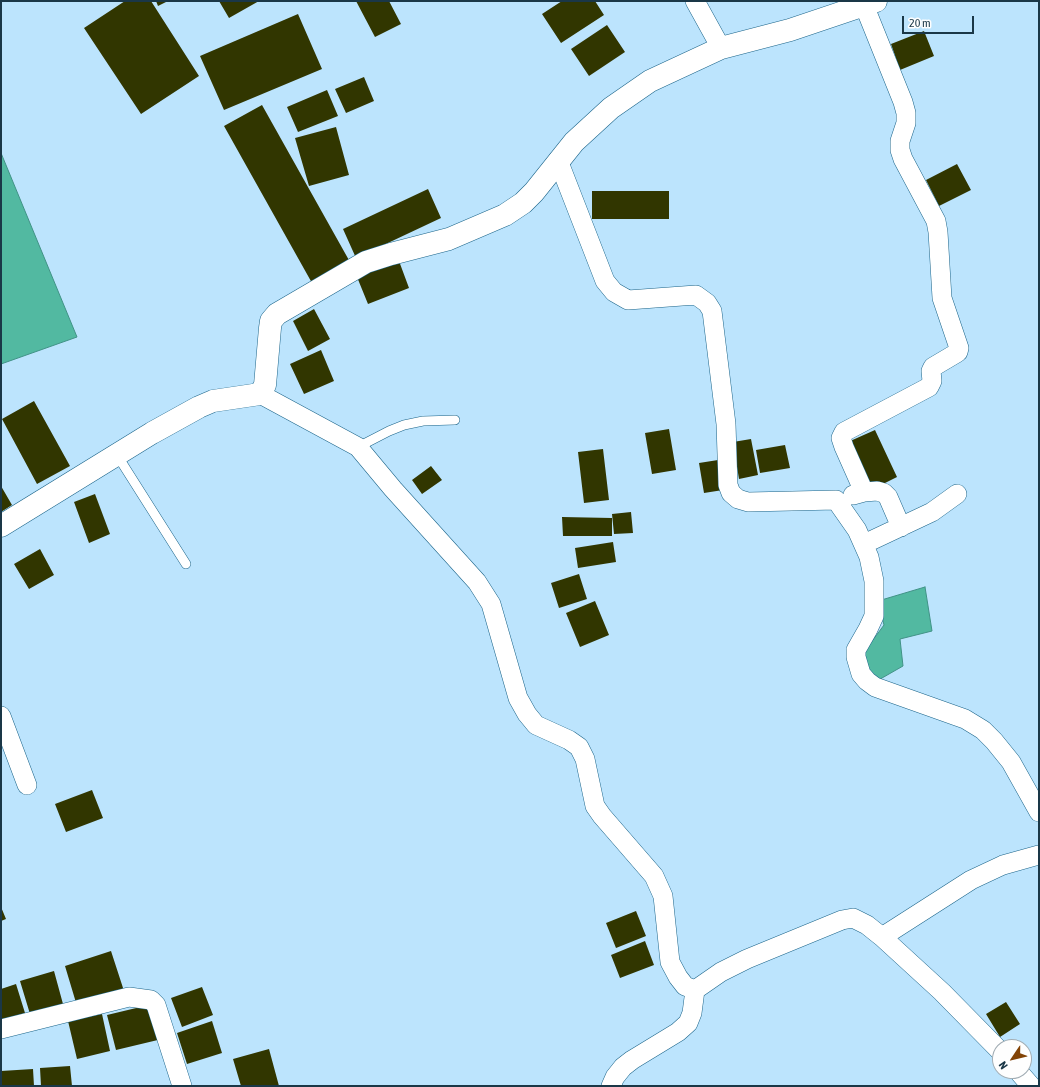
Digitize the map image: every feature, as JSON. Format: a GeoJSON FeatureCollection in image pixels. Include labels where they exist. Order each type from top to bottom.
{"type":"FeatureCollection","features":[{"type":"Feature","properties":{"kind":"street"},"geometry":{"type":"LineString","coordinates":[[694,1],[721,48]]}},
{"type":"Feature","properties":{"kind":"street"},"geometry":{"type":"LineString","coordinates":[[260,394],[265,385],[271,321],[277,314],[366,262],[449,239],[505,215],[523,203],[534,192],[558,160],[574,142],[611,108],[650,81],[721,48],[790,30],[870,3],[906,113],[906,123],[900,141],[900,150],[903,159],[936,221],[942,298],[959,348],[958,352],[933,367],[931,371],[932,381],[929,387],[844,432],[841,438],[844,447],[864,492]]}},
{"type":"Feature","properties":{"kind":"street"},"geometry":{"type":"LineString","coordinates":[[558,160],[605,281],[614,292],[628,300],[696,295],[710,307],[712,311],[726,424],[728,486],[731,493],[738,499],[748,502],[836,500],[864,492],[877,491],[884,493],[888,497],[902,526]]}},
{"type":"Feature","properties":{"kind":"street"},"geometry":{"type":"LineString","coordinates":[[1,526],[152,433],[198,407],[213,401],[260,394],[358,447],[477,582],[490,604],[502,638],[518,698],[527,714],[536,725],[569,740],[579,748],[585,759],[595,806],[654,876],[663,896],[670,962],[685,986],[694,990]]}},
{"type":"Feature","properties":{"kind":"street"},"geometry":{"type":"LineString","coordinates":[[864,544],[932,512],[957,494]]}},
{"type":"Feature","properties":{"kind":"street"},"geometry":{"type":"LineString","coordinates":[[836,500],[864,544],[869,557],[874,581],[874,616],[856,650],[856,657],[861,674],[875,687],[965,719],[983,730],[994,740],[1011,762],[1039,812]]}},
{"type":"Feature","properties":{"kind":"street"},"geometry":{"type":"LineString","coordinates":[[1,716],[27,785]]}},
{"type":"Feature","properties":{"kind":"street"},"geometry":{"type":"LineString","coordinates":[[882,937],[971,880],[1003,865],[1039,854]]}},
{"type":"Feature","properties":{"kind":"street"},"geometry":{"type":"LineString","coordinates":[[694,990],[721,972],[747,959],[842,920],[853,918],[867,925],[882,937],[942,992],[992,1043]]}},
{"type":"Feature","properties":{"kind":"street"},"geometry":{"type":"LineString","coordinates":[[611,1086],[615,1077],[628,1063],[678,1032],[688,1023],[692,1012],[694,990]]}},
{"type":"Feature","properties":{"kind":"street"},"geometry":{"type":"LineString","coordinates":[[1,1029],[129,997],[151,1000],[156,1005],[182,1086]]}},
{"type":"Feature","properties":{"kind":"lane"},"geometry":{"type":"LineString","coordinates":[[358,447],[404,425],[423,421],[455,420]]}},
{"type":"Feature","properties":{"kind":"lane"},"geometry":{"type":"LineString","coordinates":[[117,455],[186,564]]}},
{"type":"Feature","properties":{"kind":"shaded area"},"geometry":{"type":"Polygon","coordinates":[[[1,153],[77,337],[1,364],[1,153]]]}},
{"type":"Feature","properties":{"kind":"shaded area"},"geometry":{"type":"Polygon","coordinates":[[[925,587],[932,631],[900,639],[903,666],[875,682],[861,656],[884,625],[878,601],[925,587]]]}},
{"type":"Feature","properties":{"kind":"building"},"geometry":{"type":"Polygon","coordinates":[[[125,1],[151,1],[199,76],[141,114],[84,28],[125,1]]]}},
{"type":"Feature","properties":{"kind":"building"},"geometry":{"type":"Polygon","coordinates":[[[156,1],[168,1],[158,6],[156,1]]]}},
{"type":"Feature","properties":{"kind":"building"},"geometry":{"type":"Polygon","coordinates":[[[219,1],[259,1],[229,18],[219,1]]]}},
{"type":"Feature","properties":{"kind":"building"},"geometry":{"type":"Polygon","coordinates":[[[356,1],[389,1],[401,24],[375,37],[356,1]]]}},
{"type":"Feature","properties":{"kind":"building"},"geometry":{"type":"Polygon","coordinates":[[[562,1],[595,1],[604,15],[561,43],[542,14],[562,1]]]}},
{"type":"Feature","properties":{"kind":"building"},"geometry":{"type":"Polygon","coordinates":[[[298,14],[322,69],[224,110],[200,56],[298,14]]]}},
{"type":"Feature","properties":{"kind":"building"},"geometry":{"type":"Polygon","coordinates":[[[607,25],[625,52],[589,76],[571,49],[607,25]]]}},
{"type":"Feature","properties":{"kind":"building"},"geometry":{"type":"Polygon","coordinates":[[[924,31],[934,56],[900,70],[891,44],[924,31]]]}},
{"type":"Feature","properties":{"kind":"building"},"geometry":{"type":"Polygon","coordinates":[[[364,77],[374,101],[346,113],[335,89],[364,77]]]}},
{"type":"Feature","properties":{"kind":"building"},"geometry":{"type":"Polygon","coordinates":[[[327,90],[338,116],[298,132],[287,107],[327,90]]]}},
{"type":"Feature","properties":{"kind":"building"},"geometry":{"type":"Polygon","coordinates":[[[262,105],[350,262],[312,283],[224,126],[262,105]]]}},
{"type":"Feature","properties":{"kind":"building"},"geometry":{"type":"Polygon","coordinates":[[[336,127],[349,175],[309,186],[295,138],[336,127]]]}},
{"type":"Feature","properties":{"kind":"building"},"geometry":{"type":"Polygon","coordinates":[[[957,164],[971,190],[939,206],[926,180],[957,164]]]}},
{"type":"Feature","properties":{"kind":"building"},"geometry":{"type":"Polygon","coordinates":[[[428,189],[441,218],[356,258],[343,229],[428,189]]]}},
{"type":"Feature","properties":{"kind":"building"},"geometry":{"type":"Polygon","coordinates":[[[592,191],[669,191],[669,219],[592,219],[592,191]]]}},
{"type":"Feature","properties":{"kind":"building"},"geometry":{"type":"Polygon","coordinates":[[[399,261],[409,288],[368,304],[357,277],[399,261]]]}},
{"type":"Feature","properties":{"kind":"building"},"geometry":{"type":"Polygon","coordinates":[[[314,309],[330,339],[308,351],[293,321],[314,309]]]}},
{"type":"Feature","properties":{"kind":"building"},"geometry":{"type":"Polygon","coordinates":[[[321,350],[334,381],[304,394],[290,364],[321,350]]]}},
{"type":"Feature","properties":{"kind":"building"},"geometry":{"type":"Polygon","coordinates":[[[34,401],[70,466],[37,484],[2,419],[34,401]]]}},
{"type":"Feature","properties":{"kind":"building"},"geometry":{"type":"Polygon","coordinates":[[[669,429],[676,470],[652,474],[645,433],[669,429]]]}},
{"type":"Feature","properties":{"kind":"building"},"geometry":{"type":"Polygon","coordinates":[[[875,430],[897,477],[871,490],[848,442],[875,430]]]}},
{"type":"Feature","properties":{"kind":"building"},"geometry":{"type":"Polygon","coordinates":[[[751,439],[758,475],[739,479],[733,442],[751,439]]]}},
{"type":"Feature","properties":{"kind":"building"},"geometry":{"type":"Polygon","coordinates":[[[785,445],[790,468],[760,473],[756,450],[785,445]]]}},
{"type":"Feature","properties":{"kind":"building"},"geometry":{"type":"Polygon","coordinates":[[[603,449],[609,500],[584,503],[578,452],[603,449]]]}},
{"type":"Feature","properties":{"kind":"building"},"geometry":{"type":"Polygon","coordinates":[[[718,460],[723,490],[704,493],[699,463],[718,460]]]}},
{"type":"Feature","properties":{"kind":"building"},"geometry":{"type":"Polygon","coordinates":[[[431,466],[442,480],[422,494],[412,480],[431,466]]]}},
{"type":"Feature","properties":{"kind":"building"},"geometry":{"type":"Polygon","coordinates":[[[1,486],[12,505],[1,512],[1,486]]]}},
{"type":"Feature","properties":{"kind":"building"},"geometry":{"type":"Polygon","coordinates":[[[95,494],[110,534],[89,543],[74,502],[95,494]]]}},
{"type":"Feature","properties":{"kind":"building"},"geometry":{"type":"Polygon","coordinates":[[[631,512],[633,533],[614,534],[612,514],[631,512]]]}},
{"type":"Feature","properties":{"kind":"building"},"geometry":{"type":"Polygon","coordinates":[[[562,517],[612,518],[612,536],[563,536],[562,517]]]}},
{"type":"Feature","properties":{"kind":"building"},"geometry":{"type":"Polygon","coordinates":[[[613,542],[616,562],[578,568],[575,548],[613,542]]]}},
{"type":"Feature","properties":{"kind":"building"},"geometry":{"type":"Polygon","coordinates":[[[40,549],[54,575],[29,589],[14,564],[40,549]]]}},
{"type":"Feature","properties":{"kind":"building"},"geometry":{"type":"Polygon","coordinates":[[[579,574],[587,599],[559,608],[551,583],[579,574]]]}},
{"type":"Feature","properties":{"kind":"building"},"geometry":{"type":"Polygon","coordinates":[[[595,601],[609,635],[580,647],[566,613],[595,601]]]}},
{"type":"Feature","properties":{"kind":"building"},"geometry":{"type":"Polygon","coordinates":[[[92,790],[103,818],[66,832],[55,804],[92,790]]]}},
{"type":"Feature","properties":{"kind":"building"},"geometry":{"type":"Polygon","coordinates":[[[1,907],[6,919],[1,921],[1,907]]]}},
{"type":"Feature","properties":{"kind":"building"},"geometry":{"type":"Polygon","coordinates":[[[636,911],[646,936],[616,948],[606,923],[636,911]]]}},
{"type":"Feature","properties":{"kind":"building"},"geometry":{"type":"Polygon","coordinates":[[[645,941],[654,965],[620,978],[611,955],[645,941]]]}},
{"type":"Feature","properties":{"kind":"building"},"geometry":{"type":"Polygon","coordinates":[[[111,951],[124,991],[77,1006],[65,966],[111,951]]]}},
{"type":"Feature","properties":{"kind":"building"},"geometry":{"type":"Polygon","coordinates":[[[54,971],[63,1004],[30,1014],[20,981],[54,971]]]}},
{"type":"Feature","properties":{"kind":"building"},"geometry":{"type":"Polygon","coordinates":[[[16,984],[25,1013],[1,1021],[1,989],[16,984]]]}},
{"type":"Feature","properties":{"kind":"building"},"geometry":{"type":"Polygon","coordinates":[[[202,987],[213,1015],[182,1027],[171,998],[202,987]]]}},
{"type":"Feature","properties":{"kind":"building"},"geometry":{"type":"Polygon","coordinates":[[[1006,1002],[1020,1024],[1000,1037],[986,1014],[1006,1002]]]}},
{"type":"Feature","properties":{"kind":"building"},"geometry":{"type":"Polygon","coordinates":[[[153,1004],[162,1039],[116,1050],[107,1015],[153,1004]]]}},
{"type":"Feature","properties":{"kind":"building"},"geometry":{"type":"Polygon","coordinates":[[[102,1014],[110,1051],[77,1059],[68,1021],[102,1014]]]}},
{"type":"Feature","properties":{"kind":"building"},"geometry":{"type":"Polygon","coordinates":[[[212,1021],[222,1053],[187,1064],[177,1033],[212,1021]]]}},
{"type":"Feature","properties":{"kind":"building"},"geometry":{"type":"Polygon","coordinates":[[[269,1049],[279,1086],[241,1086],[233,1059],[269,1049]]]}},
{"type":"Feature","properties":{"kind":"building"},"geometry":{"type":"Polygon","coordinates":[[[70,1066],[72,1086],[41,1086],[40,1068],[70,1066]]]}},
{"type":"Feature","properties":{"kind":"building"},"geometry":{"type":"Polygon","coordinates":[[[33,1069],[34,1086],[1,1086],[1,1071],[33,1069]]]}}]}
